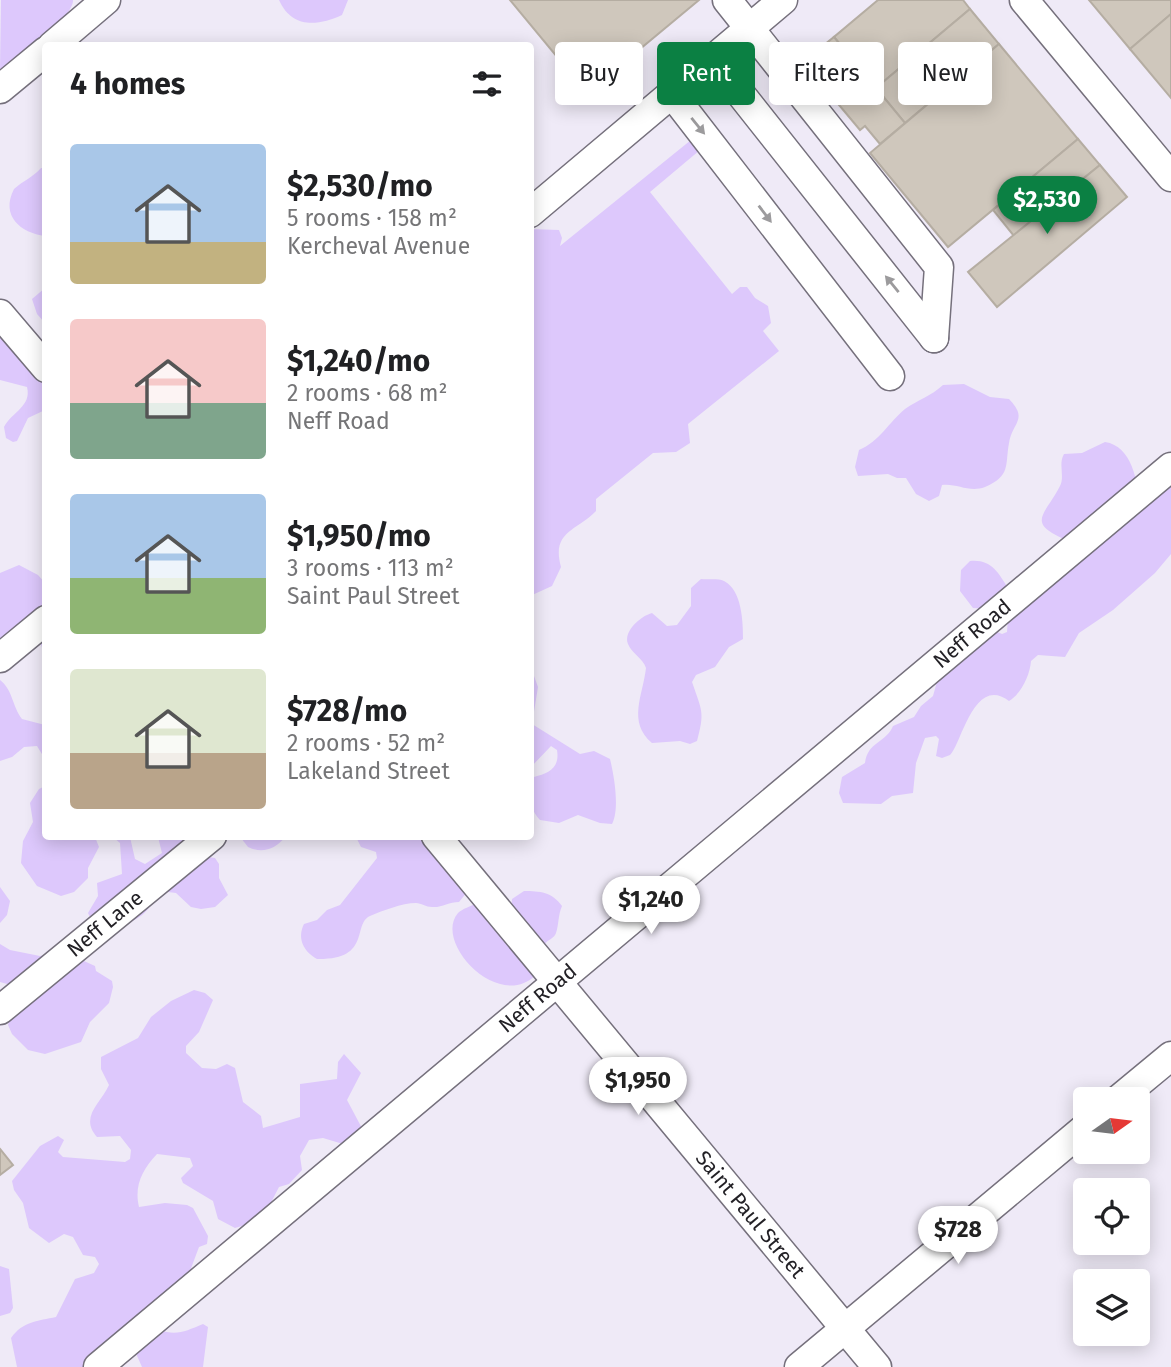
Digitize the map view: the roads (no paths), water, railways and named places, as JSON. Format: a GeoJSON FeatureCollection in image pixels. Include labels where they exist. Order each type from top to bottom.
{"type":"FeatureCollection","features":[{"type":"Feature","properties":{"kind":"street"},"geometry":{"type":"LineString","coordinates":[[57,42],[105,0]]}},
{"type":"Feature","properties":{"kind":"street"},"geometry":{"type":"LineString","coordinates":[[727,0],[939,267],[934,338],[749,105]]}},
{"type":"Feature","properties":{"kind":"street"},"geometry":{"type":"LineString","coordinates":[[733,42],[783,0]]}},
{"type":"Feature","properties":{"kind":"street"},"geometry":{"type":"LineString","coordinates":[[1024,0],[1171,177]]}},
{"type":"Feature","properties":{"kind":"street"},"geometry":{"type":"LineString","coordinates":[[0,89],[42,54]]}},
{"type":"Feature","properties":{"kind":"street"},"geometry":{"type":"LineString","coordinates":[[534,210],[659,105]]}},
{"type":"Feature","properties":{"kind":"street"},"geometry":{"type":"LineString","coordinates":[[680,105],[890,376]]}},
{"type":"Feature","properties":{"kind":"street"},"geometry":{"type":"LineString","coordinates":[[0,314],[42,363]]}},
{"type":"Feature","properties":{"kind":"street","name":"Neff Road"},"geometry":{"type":"LineString","coordinates":[[99,1367],[1171,467]]}},
{"type":"Feature","properties":{"kind":"street"},"geometry":{"type":"LineString","coordinates":[[0,658],[42,623]]}},
{"type":"Feature","properties":{"kind":"street","name":"Neff Lane"},"geometry":{"type":"LineString","coordinates":[[0,1010],[207,840]]}},
{"type":"Feature","properties":{"kind":"street","name":"Saint Paul Street"},"geometry":{"type":"LineString","coordinates":[[439,840],[877,1367]]}},
{"type":"Feature","properties":{"kind":"street"},"geometry":{"type":"LineString","coordinates":[[1134,1087],[1171,1056]]}},
{"type":"Feature","properties":{"kind":"street"},"geometry":{"type":"LineString","coordinates":[[799,1367],[1073,1138]]}}]}
